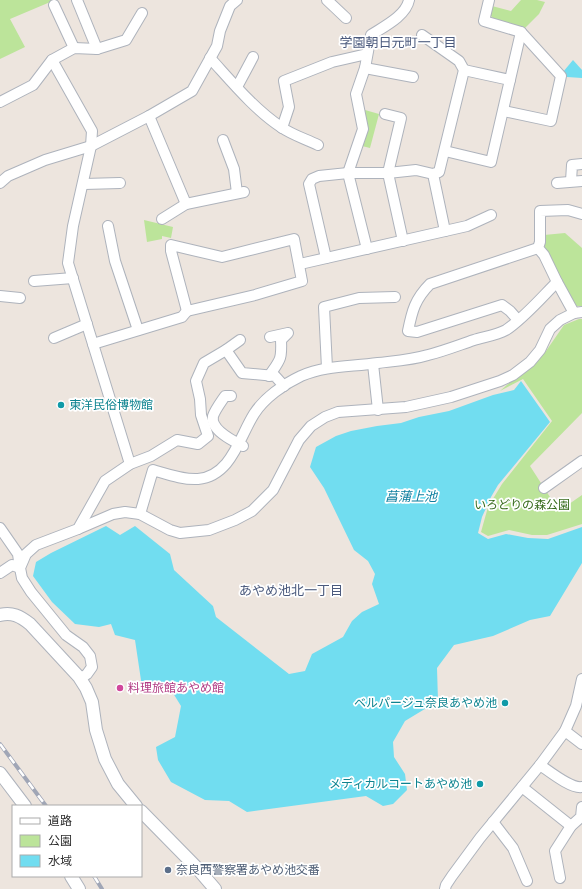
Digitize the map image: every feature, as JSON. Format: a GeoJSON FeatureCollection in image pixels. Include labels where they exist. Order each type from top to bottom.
{"type":"FeatureCollection","features":[{"type":"Feature","properties":{"kind":"street"},"geometry":{"type":"LineString","coordinates":[[77,0],[97,49]]}},
{"type":"Feature","properties":{"kind":"street"},"geometry":{"type":"LineString","coordinates":[[367,249],[348,173],[363,129],[356,94],[365,68],[371,35],[397,17],[408,5],[409,0]]}},
{"type":"Feature","properties":{"kind":"street"},"geometry":{"type":"LineString","coordinates":[[489,0],[484,21],[521,32],[561,76],[551,121],[504,111]]}},
{"type":"Feature","properties":{"kind":"street"},"geometry":{"type":"LineString","coordinates":[[329,1],[346,18]]}},
{"type":"Feature","properties":{"kind":"street"},"geometry":{"type":"LineString","coordinates":[[0,183],[8,176],[45,160],[91,146],[149,116],[192,91],[216,46],[220,31],[232,2]]}},
{"type":"Feature","properties":{"kind":"street"},"geometry":{"type":"LineString","coordinates":[[54,5],[74,48]]}},
{"type":"Feature","properties":{"kind":"street"},"geometry":{"type":"LineString","coordinates":[[0,102],[33,85],[52,60],[74,48],[97,49],[126,40],[142,12]]}},
{"type":"Feature","properties":{"kind":"street"},"geometry":{"type":"LineString","coordinates":[[445,151],[491,162],[521,32]]}},
{"type":"Feature","properties":{"kind":"street"},"geometry":{"type":"LineString","coordinates":[[326,258],[309,184],[312,179],[319,176],[348,173],[388,173],[416,170],[433,174],[439,172],[464,70],[459,61],[422,35]]}},
{"type":"Feature","properties":{"kind":"street"},"geometry":{"type":"LineString","coordinates":[[282,128],[289,107],[284,81],[332,62],[367,54]]}},
{"type":"Feature","properties":{"kind":"street"},"geometry":{"type":"LineString","coordinates":[[237,87],[253,57]]}},
{"type":"Feature","properties":{"kind":"street"},"geometry":{"type":"LineString","coordinates":[[210,58],[256,107],[282,128],[318,145]]}},
{"type":"Feature","properties":{"kind":"street"},"geometry":{"type":"LineString","coordinates":[[52,60],[92,131],[91,146],[84,184],[73,226],[68,263],[130,464]]}},
{"type":"Feature","properties":{"kind":"street"},"geometry":{"type":"LineString","coordinates":[[365,68],[413,77]]}},
{"type":"Feature","properties":{"kind":"street"},"geometry":{"type":"LineString","coordinates":[[464,70],[510,80]]}},
{"type":"Feature","properties":{"kind":"street"},"geometry":{"type":"LineString","coordinates":[[385,114],[401,118],[388,173],[403,241]]}},
{"type":"Feature","properties":{"kind":"street"},"geometry":{"type":"LineString","coordinates":[[149,116],[186,204]]}},
{"type":"Feature","properties":{"kind":"street"},"geometry":{"type":"LineString","coordinates":[[162,219],[186,204],[240,192],[234,169],[223,140]]}},
{"type":"Feature","properties":{"kind":"street"},"geometry":{"type":"LineString","coordinates":[[571,181],[572,165],[582,164]]}},
{"type":"Feature","properties":{"kind":"street"},"geometry":{"type":"LineString","coordinates":[[433,174],[445,231]]}},
{"type":"Feature","properties":{"kind":"street"},"geometry":{"type":"LineString","coordinates":[[557,183],[582,181]]}},
{"type":"Feature","properties":{"kind":"street"},"geometry":{"type":"LineString","coordinates":[[84,184],[120,182]]}},
{"type":"Feature","properties":{"kind":"street"},"geometry":{"type":"LineString","coordinates":[[538,248],[540,242],[540,211],[568,210],[582,214]]}},
{"type":"Feature","properties":{"kind":"street"},"geometry":{"type":"LineString","coordinates":[[300,264],[467,226],[491,215]]}},
{"type":"Feature","properties":{"kind":"street"},"geometry":{"type":"LineString","coordinates":[[108,226],[115,261],[138,330]]}},
{"type":"Feature","properties":{"kind":"street"},"geometry":{"type":"LineString","coordinates":[[93,344],[182,316],[187,311],[255,295],[302,281],[300,264],[294,239],[222,257],[171,245],[171,251],[187,311]]}},
{"type":"Feature","properties":{"kind":"street"},"geometry":{"type":"LineString","coordinates":[[20,568],[26,554],[36,545],[113,514],[125,512],[140,514],[170,530],[180,533],[209,530],[235,520],[252,511],[273,490],[299,440],[311,426],[325,417],[338,412],[406,407],[451,397],[500,381],[513,375],[530,362],[540,350],[550,329],[560,320],[578,312],[557,282],[544,255],[538,248]]}},
{"type":"Feature","properties":{"kind":"street"},"geometry":{"type":"LineString","coordinates":[[518,320],[502,305],[417,332],[408,330],[412,313],[420,295],[430,284],[538,248]]}},
{"type":"Feature","properties":{"kind":"street"},"geometry":{"type":"LineString","coordinates":[[34,281],[73,278]]}},
{"type":"Feature","properties":{"kind":"street"},"geometry":{"type":"LineString","coordinates":[[140,514],[153,470],[198,479],[221,470],[241,445],[255,413],[267,399],[300,376],[327,368],[373,364],[428,355],[505,330],[518,320],[557,282]]}},
{"type":"Feature","properties":{"kind":"street"},"geometry":{"type":"LineString","coordinates":[[0,296],[20,298]]}},
{"type":"Feature","properties":{"kind":"street"},"geometry":{"type":"LineString","coordinates":[[327,368],[324,307],[359,298],[395,297]]}},
{"type":"Feature","properties":{"kind":"street"},"geometry":{"type":"LineString","coordinates":[[54,338],[87,324]]}},
{"type":"Feature","properties":{"kind":"street"},"geometry":{"type":"LineString","coordinates":[[270,337],[288,333],[281,340],[282,355],[279,364],[270,376]]}},
{"type":"Feature","properties":{"kind":"street"},"geometry":{"type":"LineString","coordinates":[[78,529],[105,481],[130,464],[150,456],[177,440],[198,444],[208,436],[201,415],[200,399],[196,381],[204,363],[240,340]]}},
{"type":"Feature","properties":{"kind":"street"},"geometry":{"type":"LineString","coordinates":[[226,350],[242,372],[275,376],[284,386]]}},
{"type":"Feature","properties":{"kind":"street"},"geometry":{"type":"LineString","coordinates":[[373,364],[378,410]]}},
{"type":"Feature","properties":{"kind":"street"},"geometry":{"type":"LineString","coordinates":[[231,396],[225,396],[213,417],[214,424],[220,432],[241,445]]}},
{"type":"Feature","properties":{"kind":"street"},"geometry":{"type":"LineString","coordinates":[[544,488],[582,460]]}},
{"type":"Feature","properties":{"kind":"street"},"geometry":{"type":"LineString","coordinates":[[0,528],[18,554],[22,578],[31,592],[66,635],[84,647],[90,656],[92,666],[87,674],[80,679]]}},
{"type":"Feature","properties":{"kind":"street"},"geometry":{"type":"LineString","coordinates":[[0,574],[12,565],[20,568]]}},
{"type":"Feature","properties":{"kind":"street"},"geometry":{"type":"LineString","coordinates":[[0,615],[11,613],[21,617],[30,624],[80,679],[92,702],[96,730],[105,759],[118,784],[135,805]]}},
{"type":"Feature","properties":{"kind":"street"},"geometry":{"type":"LineString","coordinates":[[445,889],[452,876],[493,822],[540,765],[565,731],[576,706],[582,679]]}},
{"type":"Feature","properties":{"kind":"street"},"geometry":{"type":"LineString","coordinates":[[565,731],[582,744]]}},
{"type":"Feature","properties":{"kind":"street"},"geometry":{"type":"LineString","coordinates":[[540,765],[581,789]]}},
{"type":"Feature","properties":{"kind":"street"},"geometry":{"type":"LineString","coordinates":[[0,774],[24,805]]}},
{"type":"Feature","properties":{"kind":"street"},"geometry":{"type":"LineString","coordinates":[[522,787],[571,826]]}},
{"type":"Feature","properties":{"kind":"street"},"geometry":{"type":"LineString","coordinates":[[560,878],[555,851],[571,826],[581,817],[582,807]]}},
{"type":"Feature","properties":{"kind":"street"},"geometry":{"type":"LineString","coordinates":[[142,812],[197,868],[215,889]]}},
{"type":"Feature","properties":{"kind":"street"},"geometry":{"type":"LineString","coordinates":[[493,822],[513,848],[527,880]]}},
{"type":"Feature","properties":{"kind":"street"},"geometry":{"type":"LineString","coordinates":[[72,877],[79,889]]}},
{"type":"Feature","properties":{"kind":"green space"},"geometry":{"type":"Polygon","coordinates":[[[0,0],[55,0],[10,19],[25,47],[0,59],[0,0]]]}},
{"type":"Feature","properties":{"kind":"green space"},"geometry":{"type":"Polygon","coordinates":[[[521,0],[537,0],[545,2],[539,14],[521,32],[490,15],[492,6],[511,11],[521,0]]]}},
{"type":"Feature","properties":{"kind":"green space"},"geometry":{"type":"Polygon","coordinates":[[[365,110],[379,114],[370,148],[358,145],[365,110]]]}},
{"type":"Feature","properties":{"kind":"green space"},"geometry":{"type":"Polygon","coordinates":[[[144,220],[173,227],[171,238],[162,236],[162,239],[147,242],[144,220]]]}},
{"type":"Feature","properties":{"kind":"green space"},"geometry":{"type":"Polygon","coordinates":[[[565,233],[582,248],[582,306],[573,306],[545,252],[544,235],[565,233]]]}},
{"type":"Feature","properties":{"kind":"green space","name":"いろどりの森公園"},"geometry":{"type":"Polygon","coordinates":[[[582,319],[582,413],[530,466],[559,511],[582,495],[582,524],[547,535],[532,535],[509,530],[488,536],[481,532],[488,507],[502,484],[552,421],[523,379],[500,391],[546,351],[564,325],[582,319]]]}},
{"type":"Feature","properties":{"kind":"water"},"geometry":{"type":"Polygon","coordinates":[[[573,60],[582,70],[582,78],[567,77],[563,72],[573,60]]]}},
{"type":"Feature","properties":{"kind":"water","name":"菖蒲上池"},"geometry":{"type":"Polygon","coordinates":[[[521,381],[550,422],[498,485],[482,517],[478,533],[488,539],[506,534],[528,538],[548,539],[582,527],[582,563],[550,616],[530,620],[493,636],[454,645],[437,668],[438,701],[405,721],[393,742],[394,757],[405,774],[407,790],[393,804],[383,806],[366,796],[247,812],[229,801],[205,800],[171,782],[158,760],[156,747],[175,737],[181,706],[168,685],[142,687],[135,640],[115,635],[111,624],[99,627],[75,624],[52,602],[33,576],[36,562],[106,526],[120,535],[135,526],[170,554],[174,570],[213,606],[216,617],[289,674],[305,671],[312,654],[343,637],[352,621],[362,612],[379,604],[372,584],[375,574],[368,561],[354,550],[324,488],[310,467],[316,447],[336,436],[351,431],[401,423],[419,417],[449,411],[493,395],[514,390],[521,381]]]}},
{"type":"Feature","properties":{"kind":"railway"},"geometry":{"type":"LineString","coordinates":[[0,744],[45,805]]}},
{"type":"Feature","properties":{"kind":"railway"},"geometry":{"type":"LineString","coordinates":[[95,877],[102,889]]}},
{"type":"Feature","properties":{"kind":"place","name":"東洋民俗博物館"},"geometry":{"type":"Point","coordinates":[61,405]}},
{"type":"Feature","properties":{"kind":"place","name":"料理旅館あやめ館"},"geometry":{"type":"Point","coordinates":[120,688]}},
{"type":"Feature","properties":{"kind":"place","name":"ベルパージュ奈良あやめ池"},"geometry":{"type":"Point","coordinates":[505,703]}},
{"type":"Feature","properties":{"kind":"place","name":"メディカルコートあやめ池"},"geometry":{"type":"Point","coordinates":[480,784]}},
{"type":"Feature","properties":{"kind":"place","name":"奈良西警察署あやめ池交番"},"geometry":{"type":"Point","coordinates":[168,870]}},
{"type":"Feature","properties":{"kind":"district","name":"学園朝日元町一丁目"},"geometry":{"type":"Point","coordinates":[398,42]}},
{"type":"Feature","properties":{"kind":"district","name":"あやめ池北一丁目"},"geometry":{"type":"Point","coordinates":[291,590]}}]}
